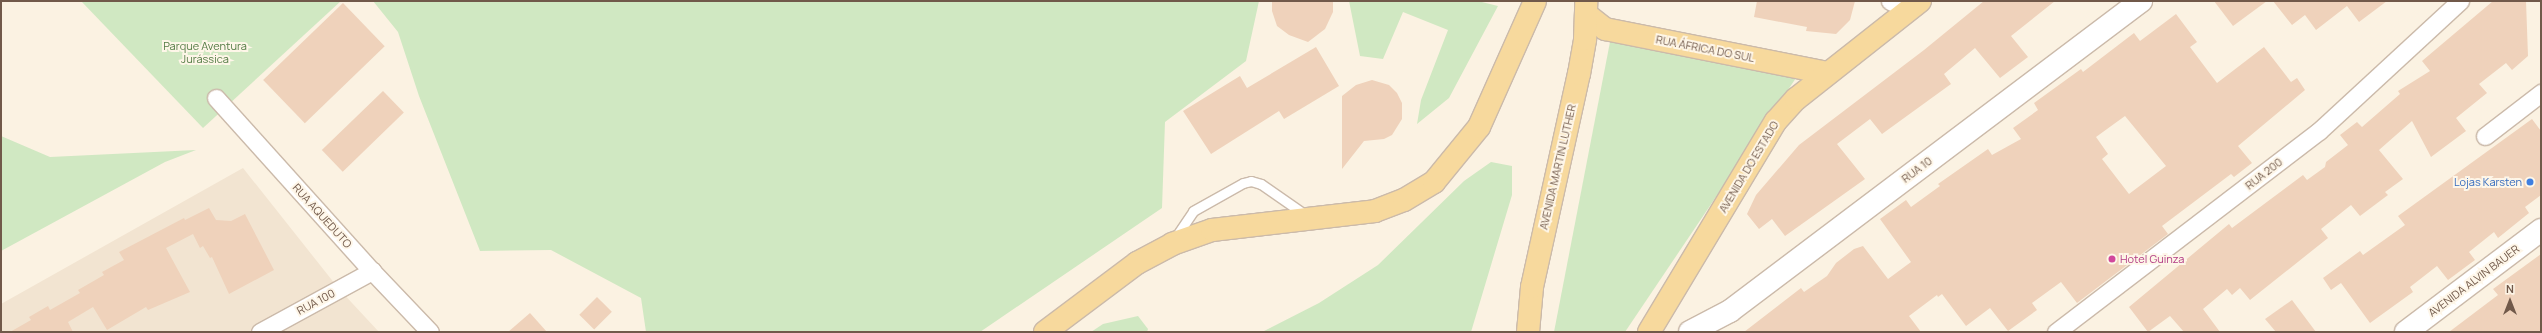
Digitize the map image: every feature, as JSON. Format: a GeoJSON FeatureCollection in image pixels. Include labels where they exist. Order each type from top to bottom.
{"type":"FeatureCollection","features":[{"type":"Feature","properties":{"kind":"main road"},"geometry":{"type":"LineString","coordinates":[[1045,332],[1137,263],[1172,244],[1212,230],[1374,211],[1404,200],[1434,182],[1479,127],[1535,1]]}},
{"type":"Feature","properties":{"kind":"main road","name":"AVENIDA DO ESTADO"},"geometry":{"type":"LineString","coordinates":[[1649,332],[1776,121],[1796,99],[1828,73],[1906,4]]}},
{"type":"Feature","properties":{"kind":"main road","name":"RUA ÁFRICA DO SUL"},"geometry":{"type":"LineString","coordinates":[[1587,8],[1605,29],[1828,73]]}},
{"type":"Feature","properties":{"kind":"main road","name":"AVENIDA MARTIN LUTHER"},"geometry":{"type":"LineString","coordinates":[[1528,332],[1532,287],[1579,74],[1587,8]]}},
{"type":"Feature","properties":{"kind":"street","name":"RUA 10"},"geometry":{"type":"LineString","coordinates":[[1690,332],[1730,311],[2141,1]]}},
{"type":"Feature","properties":{"kind":"street","name":"RUA 200"},"geometry":{"type":"LineString","coordinates":[[2056,332],[2319,131],[2460,1]]}},
{"type":"Feature","properties":{"kind":"street"},"geometry":{"type":"LineString","coordinates":[[2485,136],[2541,93]]}},
{"type":"Feature","properties":{"kind":"street","name":"RUA AQUEDUTO"},"geometry":{"type":"LineString","coordinates":[[216,98],[372,271],[430,332]]}},
{"type":"Feature","properties":{"kind":"street","name":"AVENIDA ALVIN BAUER"},"geometry":{"type":"LineString","coordinates":[[2406,332],[2541,230]]}},
{"type":"Feature","properties":{"kind":"street","name":"RUA 100"},"geometry":{"type":"LineString","coordinates":[[260,332],[372,271]]}},
{"type":"Feature","properties":{"kind":"lane"},"geometry":{"type":"LineString","coordinates":[[1172,244],[1193,211],[1243,183],[1251,182],[1261,184],[1310,218]]}},
{"type":"Feature","properties":{"kind":"shaded area"},"geometry":{"type":"Polygon","coordinates":[[[243,168],[339,289],[379,332],[1,332],[1,304],[243,168]]]}},
{"type":"Feature","properties":{"kind":"green space","name":"Parque Aventura Jurássica"},"geometry":{"type":"Polygon","coordinates":[[[81,1],[341,1],[203,128],[81,1]]]}},
{"type":"Feature","properties":{"kind":"green space"},"geometry":{"type":"Polygon","coordinates":[[[373,1],[1259,1],[1246,61],[1165,122],[1162,208],[980,332],[646,332],[641,298],[551,250],[480,251],[419,96],[398,32],[373,1]]]}},
{"type":"Feature","properties":{"kind":"green space"},"geometry":{"type":"Polygon","coordinates":[[[1349,1],[1478,1],[1498,6],[1449,98],[1417,124],[1421,100],[1448,30],[1403,12],[1383,59],[1360,56],[1349,1]]]}},
{"type":"Feature","properties":{"kind":"green space"},"geometry":{"type":"Polygon","coordinates":[[[1610,42],[1798,75],[1625,332],[1554,332],[1610,42]]]}},
{"type":"Feature","properties":{"kind":"green space"},"geometry":{"type":"Polygon","coordinates":[[[1,136],[50,157],[196,150],[165,162],[1,251],[1,136]]]}},
{"type":"Feature","properties":{"kind":"green space"},"geometry":{"type":"Polygon","coordinates":[[[1491,162],[1512,166],[1512,195],[1471,332],[1262,332],[1319,303],[1378,265],[1464,181],[1491,162]]]}},
{"type":"Feature","properties":{"kind":"green space"},"geometry":{"type":"Polygon","coordinates":[[[1138,316],[1148,329],[1147,332],[1091,332],[1103,324],[1138,316]]]}},
{"type":"Feature","properties":{"kind":"building"},"geometry":{"type":"Polygon","coordinates":[[[1272,1],[1333,1],[1333,12],[1325,29],[1308,42],[1289,35],[1277,26],[1272,11],[1272,1]]]}},
{"type":"Feature","properties":{"kind":"building"},"geometry":{"type":"Polygon","coordinates":[[[1757,1],[1855,1],[1850,20],[1836,34],[1806,31],[1807,27],[1754,17],[1757,1]]]}},
{"type":"Feature","properties":{"kind":"building"},"geometry":{"type":"Polygon","coordinates":[[[1984,1],[2055,1],[2011,36],[2028,57],[2000,78],[1975,48],[1944,74],[1951,84],[1882,134],[1870,119],[1837,144],[1865,179],[1785,236],[1772,219],[1759,229],[1747,214],[1756,195],[1799,145],[1924,50],[1984,1]]]}},
{"type":"Feature","properties":{"kind":"building"},"geometry":{"type":"Polygon","coordinates":[[[2214,1],[2267,1],[2233,26],[2214,1]]]}},
{"type":"Feature","properties":{"kind":"building"},"geometry":{"type":"Polygon","coordinates":[[[2273,1],[2387,1],[2359,22],[2347,6],[2316,30],[2305,15],[2292,25],[2273,1]]]}},
{"type":"Feature","properties":{"kind":"building"},"geometry":{"type":"Polygon","coordinates":[[[2493,1],[2526,1],[2528,56],[2512,70],[2506,63],[2479,84],[2487,93],[2456,118],[2466,131],[2431,157],[2412,121],[2379,150],[2403,179],[2385,192],[2388,195],[2360,216],[2351,205],[2321,229],[2328,238],[2250,300],[2240,288],[2232,295],[2227,289],[2203,309],[2220,332],[2184,332],[2170,316],[2148,332],[2129,307],[2229,224],[2232,228],[2303,175],[2307,180],[2325,167],[2326,162],[2348,145],[2340,135],[2357,122],[2362,127],[2400,94],[2398,91],[2430,71],[2422,61],[2493,1]]]}},
{"type":"Feature","properties":{"kind":"building"},"geometry":{"type":"Polygon","coordinates":[[[343,3],[385,46],[305,123],[263,80],[343,3]]]}},
{"type":"Feature","properties":{"kind":"building"},"geometry":{"type":"Polygon","coordinates":[[[2176,14],[2197,42],[2190,47],[2217,83],[2264,47],[2291,82],[2297,78],[2305,90],[2238,146],[2252,163],[2234,177],[2231,174],[2162,226],[2168,234],[2077,303],[2061,282],[2032,303],[2037,310],[2008,331],[1990,308],[1966,326],[1942,294],[1938,297],[1937,295],[1909,316],[1921,332],[1744,332],[1801,288],[1804,292],[1827,276],[1836,263],[1854,249],[1863,246],[1888,279],[1911,262],[1880,219],[1906,200],[1911,207],[1940,186],[1938,184],[1988,149],[1992,155],[2021,139],[2013,128],[2038,110],[2034,103],[2081,69],[2083,72],[2134,33],[2140,41],[2176,14]],[[2125,116],[2096,137],[2108,154],[2102,159],[2129,194],[2166,166],[2125,116]]]}},
{"type":"Feature","properties":{"kind":"building"},"geometry":{"type":"Polygon","coordinates":[[[1316,47],[1339,86],[1284,119],[1279,111],[1211,154],[1183,111],[1240,76],[1247,88],[1316,47]]]}},
{"type":"Feature","properties":{"kind":"building"},"geometry":{"type":"Polygon","coordinates":[[[1372,80],[1389,85],[1397,93],[1402,103],[1402,119],[1392,135],[1384,139],[1364,141],[1342,169],[1342,96],[1356,85],[1372,80]]]}},
{"type":"Feature","properties":{"kind":"building"},"geometry":{"type":"Polygon","coordinates":[[[383,91],[404,113],[343,172],[322,150],[383,91]]]}},
{"type":"Feature","properties":{"kind":"building"},"geometry":{"type":"Polygon","coordinates":[[[2532,119],[2541,131],[2541,195],[2525,207],[2529,213],[2498,238],[2494,232],[2469,252],[2475,260],[2448,280],[2437,266],[2410,287],[2413,292],[2370,323],[2341,283],[2331,290],[2323,278],[2360,251],[2363,255],[2405,225],[2398,216],[2532,119]]]}},
{"type":"Feature","properties":{"kind":"building"},"geometry":{"type":"Polygon","coordinates":[[[209,208],[216,220],[231,221],[245,214],[274,270],[229,294],[212,257],[210,258],[203,246],[200,248],[193,234],[166,248],[190,292],[148,310],[146,307],[107,330],[93,307],[68,322],[73,332],[10,332],[31,320],[29,317],[48,306],[50,310],[80,293],[78,290],[104,275],[102,272],[124,260],[119,252],[184,218],[185,220],[209,208]]]}},
{"type":"Feature","properties":{"kind":"building"},"geometry":{"type":"Polygon","coordinates":[[[2541,254],[2541,332],[2449,332],[2498,295],[2493,289],[2541,254]]]}},
{"type":"Feature","properties":{"kind":"building"},"geometry":{"type":"Polygon","coordinates":[[[597,297],[612,312],[594,330],[579,315],[597,297]]]}},
{"type":"Feature","properties":{"kind":"building"},"geometry":{"type":"Polygon","coordinates":[[[2292,300],[2316,332],[2276,332],[2265,319],[2292,300]]]}},
{"type":"Feature","properties":{"kind":"building"},"geometry":{"type":"Polygon","coordinates":[[[530,313],[547,332],[508,332],[530,313]]]}},
{"type":"Feature","properties":{"kind":"place","name":"Lojas Karsten"},"geometry":{"type":"Point","coordinates":[2530,182]}},
{"type":"Feature","properties":{"kind":"place","name":"Hotel Guinza"},"geometry":{"type":"Point","coordinates":[2112,259]}}]}
